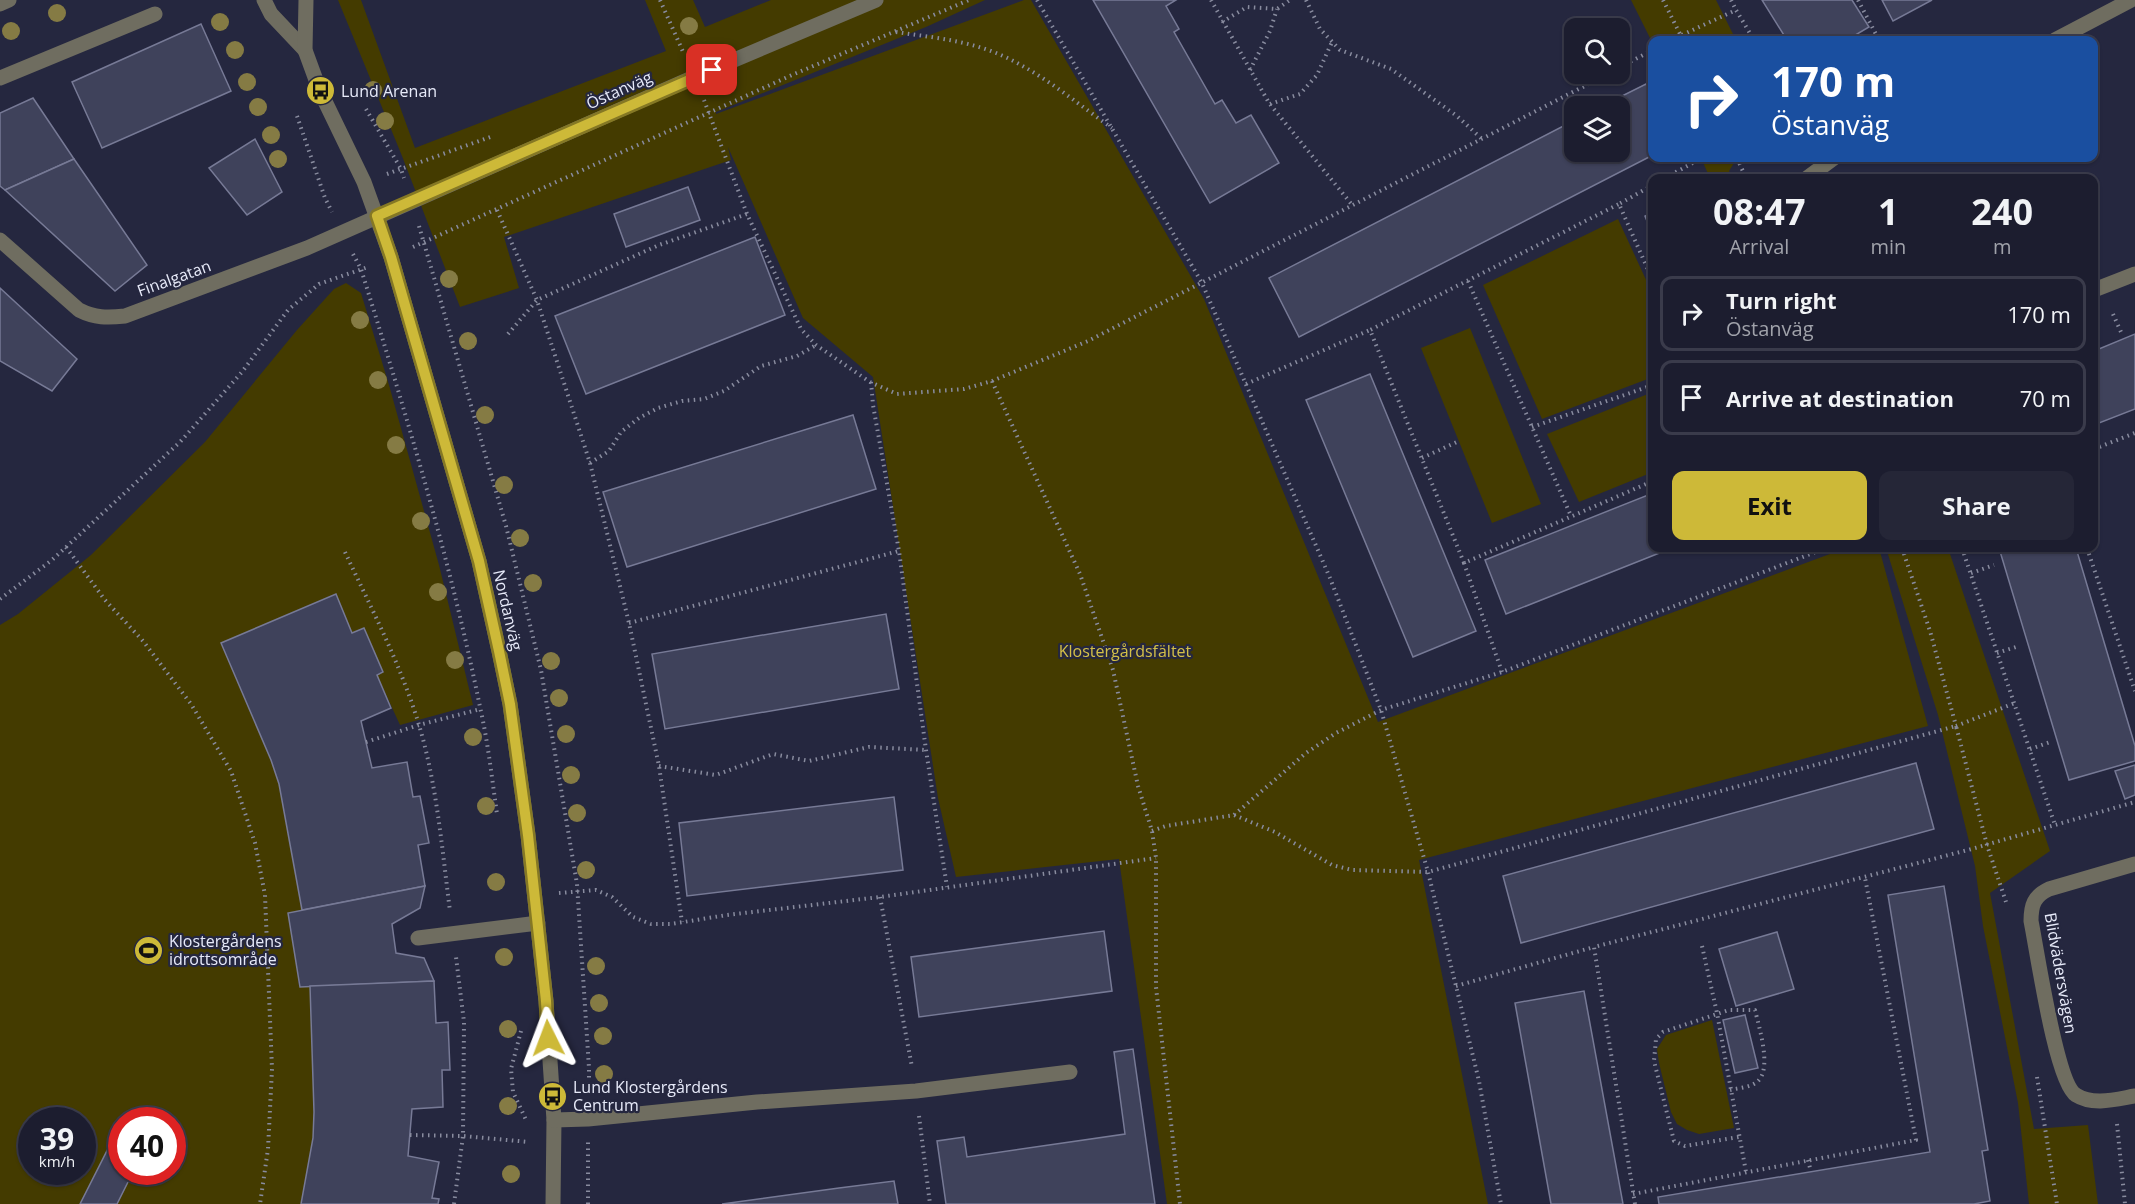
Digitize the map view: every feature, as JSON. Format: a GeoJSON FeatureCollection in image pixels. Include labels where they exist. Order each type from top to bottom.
{"type":"FeatureCollection","features":[{"type":"Feature","properties":{"kind":"street"},"geometry":{"type":"LineString","coordinates":[[0,4],[9,0]]}},
{"type":"Feature","properties":{"kind":"street","name":"Nordanväg"},"geometry":{"type":"LineString","coordinates":[[264,0],[272,14],[305,50]]}},
{"type":"Feature","properties":{"kind":"street","name":"Nordanväg"},"geometry":{"type":"LineString","coordinates":[[306,0],[305,50],[320,91],[364,182],[391,257],[479,561],[510,704],[528,835],[546,1001],[554,1120],[553,1204]]}},
{"type":"Feature","properties":{"kind":"street","name":"Östanväg"},"geometry":{"type":"LineString","coordinates":[[377,216],[876,0]]}},
{"type":"Feature","properties":{"kind":"street"},"geometry":{"type":"LineString","coordinates":[[2063,36],[2131,0]]}},
{"type":"Feature","properties":{"kind":"street"},"geometry":{"type":"LineString","coordinates":[[0,78],[155,14]]}},
{"type":"Feature","properties":{"kind":"street"},"geometry":{"type":"LineString","coordinates":[[1812,174],[1829,162]]}},
{"type":"Feature","properties":{"kind":"street","name":"Finalgatan"},"geometry":{"type":"LineString","coordinates":[[0,240],[79,310],[93,317],[107,318],[124,316],[307,248],[377,216]]}},
{"type":"Feature","properties":{"kind":"street"},"geometry":{"type":"LineString","coordinates":[[2098,288],[2135,274]]}},
{"type":"Feature","properties":{"kind":"street","name":"Blidvädersvägen"},"geometry":{"type":"LineString","coordinates":[[2135,864],[2049,889],[2037,896],[2031,909],[2031,921],[2064,1078],[2074,1095],[2089,1100],[2135,1096]]}},
{"type":"Feature","properties":{"kind":"street"},"geometry":{"type":"LineString","coordinates":[[418,938],[538,923]]}},
{"type":"Feature","properties":{"kind":"street"},"geometry":{"type":"LineString","coordinates":[[554,1120],[916,1091],[1070,1072]]}},
{"type":"Feature","properties":{"kind":"path"},"geometry":{"type":"LineString","coordinates":[[588,1204],[589,1068],[578,892],[541,670],[506,526],[424,242],[792,75],[969,0]]}},
{"type":"Feature","properties":{"kind":"path"},"geometry":{"type":"LineString","coordinates":[[1037,0],[1115,130],[1202,283],[1330,578],[1381,710],[1428,872],[1456,986],[1479,1081],[1501,1204]]}},
{"type":"Feature","properties":{"kind":"path"},"geometry":{"type":"LineString","coordinates":[[1210,0],[1270,104],[1353,207]]}},
{"type":"Feature","properties":{"kind":"path"},"geometry":{"type":"LineString","coordinates":[[1250,70],[1270,31],[1277,9],[1290,0]]}},
{"type":"Feature","properties":{"kind":"path"},"geometry":{"type":"LineString","coordinates":[[1306,0],[1320,29],[1340,50],[1391,69],[1457,116],[1482,139]]}},
{"type":"Feature","properties":{"kind":"path"},"geometry":{"type":"LineString","coordinates":[[1663,0],[1681,36]]}},
{"type":"Feature","properties":{"kind":"path"},"geometry":{"type":"LineString","coordinates":[[1731,0],[1752,36]]}},
{"type":"Feature","properties":{"kind":"path"},"geometry":{"type":"LineString","coordinates":[[1858,0],[1877,36]]}},
{"type":"Feature","properties":{"kind":"path"},"geometry":{"type":"LineString","coordinates":[[1222,22],[1248,7],[1277,9]]}},
{"type":"Feature","properties":{"kind":"path"},"geometry":{"type":"LineString","coordinates":[[1686,36],[1736,10]]}},
{"type":"Feature","properties":{"kind":"path"},"geometry":{"type":"LineString","coordinates":[[895,32],[951,40],[995,53],[1038,75],[1115,130]]}},
{"type":"Feature","properties":{"kind":"path"},"geometry":{"type":"LineString","coordinates":[[1270,104],[1300,94],[1317,75],[1332,42]]}},
{"type":"Feature","properties":{"kind":"path"},"geometry":{"type":"LineString","coordinates":[[1630,62],[1648,53]]}},
{"type":"Feature","properties":{"kind":"path"},"geometry":{"type":"LineString","coordinates":[[710,113],[747,214],[801,329],[816,345],[870,382],[897,394],[964,389],[992,381],[1088,341],[1353,207],[1589,84]]}},
{"type":"Feature","properties":{"kind":"path"},"geometry":{"type":"LineString","coordinates":[[366,109],[401,169]]}},
{"type":"Feature","properties":{"kind":"path"},"geometry":{"type":"LineString","coordinates":[[297,116],[325,198],[341,232]]}},
{"type":"Feature","properties":{"kind":"path"},"geometry":{"type":"LineString","coordinates":[[1672,174],[1695,162]]}},
{"type":"Feature","properties":{"kind":"path"},"geometry":{"type":"LineString","coordinates":[[1246,384],[1370,330],[1648,188]]}},
{"type":"Feature","properties":{"kind":"path"},"geometry":{"type":"LineString","coordinates":[[1619,204],[1648,270]]}},
{"type":"Feature","properties":{"kind":"path"},"geometry":{"type":"LineString","coordinates":[[497,210],[537,300],[590,463],[629,623],[659,766],[682,922]]}},
{"type":"Feature","properties":{"kind":"path"},"geometry":{"type":"LineString","coordinates":[[508,334],[537,300],[659,245],[747,214]]}},
{"type":"Feature","properties":{"kind":"path"},"geometry":{"type":"LineString","coordinates":[[0,599],[52,560],[180,442],[242,372],[288,310],[319,284],[361,269],[428,491],[457,601],[481,709],[498,817]]}},
{"type":"Feature","properties":{"kind":"path"},"geometry":{"type":"LineString","coordinates":[[1468,281],[1571,516]]}},
{"type":"Feature","properties":{"kind":"path"},"geometry":{"type":"LineString","coordinates":[[2114,314],[2121,332]]}},
{"type":"Feature","properties":{"kind":"path"},"geometry":{"type":"LineString","coordinates":[[1370,330],[1464,563],[1502,672]]}},
{"type":"Feature","properties":{"kind":"path"},"geometry":{"type":"LineString","coordinates":[[590,463],[609,451],[621,432],[639,418],[658,408],[682,401],[704,399],[724,391],[761,366],[797,356],[816,345]]}},
{"type":"Feature","properties":{"kind":"path"},"geometry":{"type":"LineString","coordinates":[[992,381],[1080,574],[1113,670],[1138,786],[1152,831],[1156,858],[1156,987],[1180,1204]]}},
{"type":"Feature","properties":{"kind":"path"},"geometry":{"type":"LineString","coordinates":[[870,382],[899,551],[947,887]]}},
{"type":"Feature","properties":{"kind":"path"},"geometry":{"type":"LineString","coordinates":[[1532,427],[1648,387]]}},
{"type":"Feature","properties":{"kind":"path"},"geometry":{"type":"LineString","coordinates":[[2098,447],[2135,433]]}},
{"type":"Feature","properties":{"kind":"path"},"geometry":{"type":"LineString","coordinates":[[1422,458],[1459,441]]}},
{"type":"Feature","properties":{"kind":"path"},"geometry":{"type":"LineString","coordinates":[[1464,563],[1648,483]]}},
{"type":"Feature","properties":{"kind":"path"},"geometry":{"type":"LineString","coordinates":[[66,547],[105,600],[143,641],[191,704],[231,771],[255,843],[265,895],[272,1069],[268,1149],[260,1204]]}},
{"type":"Feature","properties":{"kind":"path"},"geometry":{"type":"LineString","coordinates":[[629,623],[899,551]]}},
{"type":"Feature","properties":{"kind":"path"},"geometry":{"type":"LineString","coordinates":[[345,552],[389,647],[419,725],[438,815],[464,1022],[463,1136],[454,1204]]}},
{"type":"Feature","properties":{"kind":"path"},"geometry":{"type":"LineString","coordinates":[[1152,831],[1166,826],[1234,815],[1306,753],[1381,710],[1502,672],[1816,552]]}},
{"type":"Feature","properties":{"kind":"path"},"geometry":{"type":"LineString","coordinates":[[1903,552],[1930,631],[1987,845],[2006,903],[2037,896]]}},
{"type":"Feature","properties":{"kind":"path"},"geometry":{"type":"LineString","coordinates":[[1963,552],[2055,825]]}},
{"type":"Feature","properties":{"kind":"path"},"geometry":{"type":"LineString","coordinates":[[2089,552],[2135,691]]}},
{"type":"Feature","properties":{"kind":"path"},"geometry":{"type":"LineString","coordinates":[[1971,573],[1994,565]]}},
{"type":"Feature","properties":{"kind":"path"},"geometry":{"type":"LineString","coordinates":[[1997,653],[2019,646]]}},
{"type":"Feature","properties":{"kind":"path"},"geometry":{"type":"LineString","coordinates":[[1234,815],[1275,832],[1332,865],[1352,870],[1428,872],[1956,726],[2014,703]]}},
{"type":"Feature","properties":{"kind":"path"},"geometry":{"type":"LineString","coordinates":[[366,742],[419,725],[510,704]]}},
{"type":"Feature","properties":{"kind":"path"},"geometry":{"type":"LineString","coordinates":[[2030,749],[2050,742]]}},
{"type":"Feature","properties":{"kind":"path"},"geometry":{"type":"LineString","coordinates":[[659,766],[716,775],[773,754],[809,762],[869,747],[926,750]]}},
{"type":"Feature","properties":{"kind":"path"},"geometry":{"type":"LineString","coordinates":[[1456,986],[1594,947],[1987,845],[2135,802]]}},
{"type":"Feature","properties":{"kind":"path"},"geometry":{"type":"LineString","coordinates":[[578,892],[596,890],[612,897],[633,917],[651,924],[880,897],[1156,858]]}},
{"type":"Feature","properties":{"kind":"path"},"geometry":{"type":"LineString","coordinates":[[1633,1194],[1715,1181],[1746,1172],[1916,1140],[1865,878]]}},
{"type":"Feature","properties":{"kind":"path"},"geometry":{"type":"LineString","coordinates":[[880,897],[916,1091],[930,1204]]}},
{"type":"Feature","properties":{"kind":"path"},"geometry":{"type":"LineString","coordinates":[[1702,946],[1717,1013],[1746,1172]]}},
{"type":"Feature","properties":{"kind":"path"},"geometry":{"type":"LineString","coordinates":[[1594,947],[1635,1204]]}},
{"type":"Feature","properties":{"kind":"path"},"geometry":{"type":"LineString","coordinates":[[1730,1090],[1754,1084],[1760,1080],[1765,1067],[1755,1010],[1729,1010],[1717,1013],[1663,1032],[1656,1039],[1654,1061],[1674,1142],[1685,1146],[1739,1137]]}},
{"type":"Feature","properties":{"kind":"path"},"geometry":{"type":"LineString","coordinates":[[522,1028],[511,1069],[513,1092],[526,1122]]}},
{"type":"Feature","properties":{"kind":"path"},"geometry":{"type":"LineString","coordinates":[[2115,1099],[2125,1204]]}},
{"type":"Feature","properties":{"kind":"path"},"geometry":{"type":"LineString","coordinates":[[410,1135],[463,1136],[554,1144]]}},
{"type":"Feature","properties":{"kind":"path"},"geometry":{"type":"LineString","coordinates":[[1808,1160],[1810,1167]]}},
{"type":"Feature","properties":{"kind":"green space","name":"Klostergårdsfältet"},"geometry":{"type":"Polygon","coordinates":[[[338,0],[361,0],[415,148],[666,51],[645,0],[693,0],[705,27],[771,0],[985,0],[926,27],[716,112],[716,114],[1024,0],[1031,0],[1204,299],[1378,722],[1835,552],[1880,552],[1928,726],[1419,860],[1488,1204],[1167,1204],[1119,859],[956,877],[938,798],[873,377],[803,318],[728,147],[731,160],[504,237],[519,288],[460,307],[402,156],[338,0]]]}},
{"type":"Feature","properties":{"kind":"green space"},"geometry":{"type":"Polygon","coordinates":[[[1631,0],[1716,0],[1734,36],[1649,36],[1631,0]]]}},
{"type":"Feature","properties":{"kind":"green space"},"geometry":{"type":"Polygon","coordinates":[[[1703,162],[1735,162],[1729,171],[1731,174],[1708,174],[1703,162]]]}},
{"type":"Feature","properties":{"kind":"green space"},"geometry":{"type":"Polygon","coordinates":[[[1618,219],[1648,284],[1648,379],[1542,419],[1483,285],[1618,219]]]}},
{"type":"Feature","properties":{"kind":"green space","name":"Klostergårdens idrottsområde"},"geometry":{"type":"Polygon","coordinates":[[[346,283],[361,293],[439,565],[473,705],[400,725],[377,675],[383,672],[364,628],[352,633],[335,594],[221,643],[279,784],[302,910],[291,913],[299,986],[310,986],[314,1112],[313,1138],[301,1204],[0,1204],[0,625],[18,614],[91,555],[205,442],[297,330],[334,289],[346,283]]]}},
{"type":"Feature","properties":{"kind":"green space"},"geometry":{"type":"Polygon","coordinates":[[[1470,328],[1541,504],[1492,523],[1421,348],[1470,328]]]}},
{"type":"Feature","properties":{"kind":"green space"},"geometry":{"type":"Polygon","coordinates":[[[1648,394],[1648,474],[1579,502],[1547,434],[1648,394]]]}},
{"type":"Feature","properties":{"kind":"green space"},"geometry":{"type":"Polygon","coordinates":[[[1887,552],[1949,552],[2050,851],[1990,893],[2034,1129],[2088,1125],[2098,1204],[2029,1204],[2018,1103],[1983,926],[1975,866],[1938,715],[1887,552]]]}},
{"type":"Feature","properties":{"kind":"green space"},"geometry":{"type":"Polygon","coordinates":[[[1712,1020],[1734,1128],[1699,1134],[1677,1124],[1671,1112],[1657,1049],[1666,1035],[1712,1020]]]}},
{"type":"Feature","properties":{"kind":"building"},"geometry":{"type":"Polygon","coordinates":[[[1093,0],[1176,0],[1166,6],[1179,29],[1174,32],[1215,104],[1222,100],[1236,123],[1251,115],[1279,163],[1210,203],[1093,0]]]}},
{"type":"Feature","properties":{"kind":"building"},"geometry":{"type":"Polygon","coordinates":[[[1762,0],[1852,0],[1869,27],[1854,36],[1784,36],[1762,0]]]}},
{"type":"Feature","properties":{"kind":"building"},"geometry":{"type":"Polygon","coordinates":[[[1882,0],[1932,0],[1893,21],[1882,0]]]}},
{"type":"Feature","properties":{"kind":"building"},"geometry":{"type":"Polygon","coordinates":[[[201,24],[231,91],[102,148],[72,82],[201,24]]]}},
{"type":"Feature","properties":{"kind":"building"},"geometry":{"type":"Polygon","coordinates":[[[1646,84],[1648,88],[1648,158],[1299,337],[1269,278],[1564,126],[1564,162],[1630,162],[1630,96],[1622,96],[1646,84]]]}},
{"type":"Feature","properties":{"kind":"building"},"geometry":{"type":"Polygon","coordinates":[[[33,98],[74,159],[5,190],[0,186],[0,113],[33,98]]]}},
{"type":"Feature","properties":{"kind":"building"},"geometry":{"type":"Polygon","coordinates":[[[255,139],[282,192],[247,215],[209,168],[255,139]]]}},
{"type":"Feature","properties":{"kind":"building"},"geometry":{"type":"Polygon","coordinates":[[[74,159],[147,265],[115,291],[5,190],[74,159]]]}},
{"type":"Feature","properties":{"kind":"building"},"geometry":{"type":"Polygon","coordinates":[[[688,187],[700,220],[626,247],[614,214],[688,187]]]}},
{"type":"Feature","properties":{"kind":"building"},"geometry":{"type":"Polygon","coordinates":[[[755,237],[785,315],[586,394],[555,316],[755,237]]]}},
{"type":"Feature","properties":{"kind":"building"},"geometry":{"type":"Polygon","coordinates":[[[0,288],[77,359],[52,391],[0,361],[0,288]]]}},
{"type":"Feature","properties":{"kind":"building"},"geometry":{"type":"Polygon","coordinates":[[[2135,334],[2135,409],[2098,423],[2098,349],[2135,334]]]}},
{"type":"Feature","properties":{"kind":"building"},"geometry":{"type":"Polygon","coordinates":[[[1370,374],[1476,631],[1413,657],[1306,400],[1370,374]]]}},
{"type":"Feature","properties":{"kind":"building"},"geometry":{"type":"Polygon","coordinates":[[[853,415],[876,489],[627,567],[603,492],[853,415]]]}},
{"type":"Feature","properties":{"kind":"building"},"geometry":{"type":"Polygon","coordinates":[[[1648,495],[1648,552],[1662,552],[1506,614],[1485,560],[1648,495]]]}},
{"type":"Feature","properties":{"kind":"building"},"geometry":{"type":"Polygon","coordinates":[[[2000,552],[2077,552],[2135,746],[2135,761],[2069,780],[2000,552]]]}},
{"type":"Feature","properties":{"kind":"building"},"geometry":{"type":"Polygon","coordinates":[[[336,594],[352,633],[364,628],[383,672],[377,675],[391,708],[361,721],[372,768],[407,762],[413,797],[420,796],[429,843],[418,845],[425,886],[302,910],[279,784],[221,643],[336,594]]]}},
{"type":"Feature","properties":{"kind":"building"},"geometry":{"type":"Polygon","coordinates":[[[886,614],[899,689],[665,729],[652,654],[886,614]]]}},
{"type":"Feature","properties":{"kind":"building"},"geometry":{"type":"Polygon","coordinates":[[[1916,763],[1934,829],[1521,943],[1503,876],[1916,763]]]}},
{"type":"Feature","properties":{"kind":"building"},"geometry":{"type":"Polygon","coordinates":[[[2135,765],[2135,795],[2125,799],[2115,771],[2135,765]]]}},
{"type":"Feature","properties":{"kind":"building"},"geometry":{"type":"Polygon","coordinates":[[[894,797],[903,870],[687,896],[679,823],[894,797]]]}},
{"type":"Feature","properties":{"kind":"building"},"geometry":{"type":"Polygon","coordinates":[[[425,886],[420,908],[392,924],[396,953],[424,958],[434,981],[300,987],[288,913],[425,886]]]}},
{"type":"Feature","properties":{"kind":"building"},"geometry":{"type":"Polygon","coordinates":[[[1944,886],[1988,1150],[1982,1151],[1990,1201],[1974,1204],[1659,1204],[1658,1197],[1930,1152],[1888,895],[1944,886]]]}},
{"type":"Feature","properties":{"kind":"building"},"geometry":{"type":"Polygon","coordinates":[[[1104,931],[1112,991],[919,1017],[911,957],[1104,931]]]}},
{"type":"Feature","properties":{"kind":"building"},"geometry":{"type":"Polygon","coordinates":[[[1777,932],[1794,989],[1736,1006],[1719,949],[1777,932]]]}},
{"type":"Feature","properties":{"kind":"building"},"geometry":{"type":"Polygon","coordinates":[[[434,981],[436,1023],[448,1022],[450,1070],[442,1070],[443,1107],[412,1109],[408,1156],[439,1162],[432,1198],[439,1199],[438,1204],[301,1204],[313,1138],[310,986],[434,981]]]}},
{"type":"Feature","properties":{"kind":"building"},"geometry":{"type":"Polygon","coordinates":[[[1584,991],[1623,1204],[1551,1204],[1515,1003],[1584,991]]]}},
{"type":"Feature","properties":{"kind":"building"},"geometry":{"type":"Polygon","coordinates":[[[1745,1015],[1758,1068],[1735,1073],[1723,1020],[1745,1015]]]}},
{"type":"Feature","properties":{"kind":"building"},"geometry":{"type":"Polygon","coordinates":[[[1133,1049],[1155,1204],[946,1204],[937,1141],[964,1137],[967,1157],[1125,1134],[1114,1052],[1133,1049]]]}},
{"type":"Feature","properties":{"kind":"building"},"geometry":{"type":"Polygon","coordinates":[[[108,1149],[108,1185],[126,1185],[117,1204],[80,1204],[90,1185],[96,1185],[96,1172],[108,1149]]]}},
{"type":"Feature","properties":{"kind":"building"},"geometry":{"type":"Polygon","coordinates":[[[894,1181],[898,1204],[722,1204],[839,1188],[894,1181]]]}},
{"type":"Feature","properties":{"kind":"place","name":"Lund Arenan"},"geometry":{"type":"Point","coordinates":[320,91]}},
{"type":"Feature","properties":{"kind":"place","name":"Klostergårdens idrottsområde"},"geometry":{"type":"Point","coordinates":[148,950]}},
{"type":"Feature","properties":{"kind":"place","name":"Lund Klostergårdens Centrum"},"geometry":{"type":"Point","coordinates":[552,1096]}},
{"type":"Feature","properties":{"kind":"route"},"geometry":{"type":"LineString","coordinates":[[548,1038],[528,835],[510,704],[499,651],[479,561],[391,257],[377,216],[712,70]]}}]}
